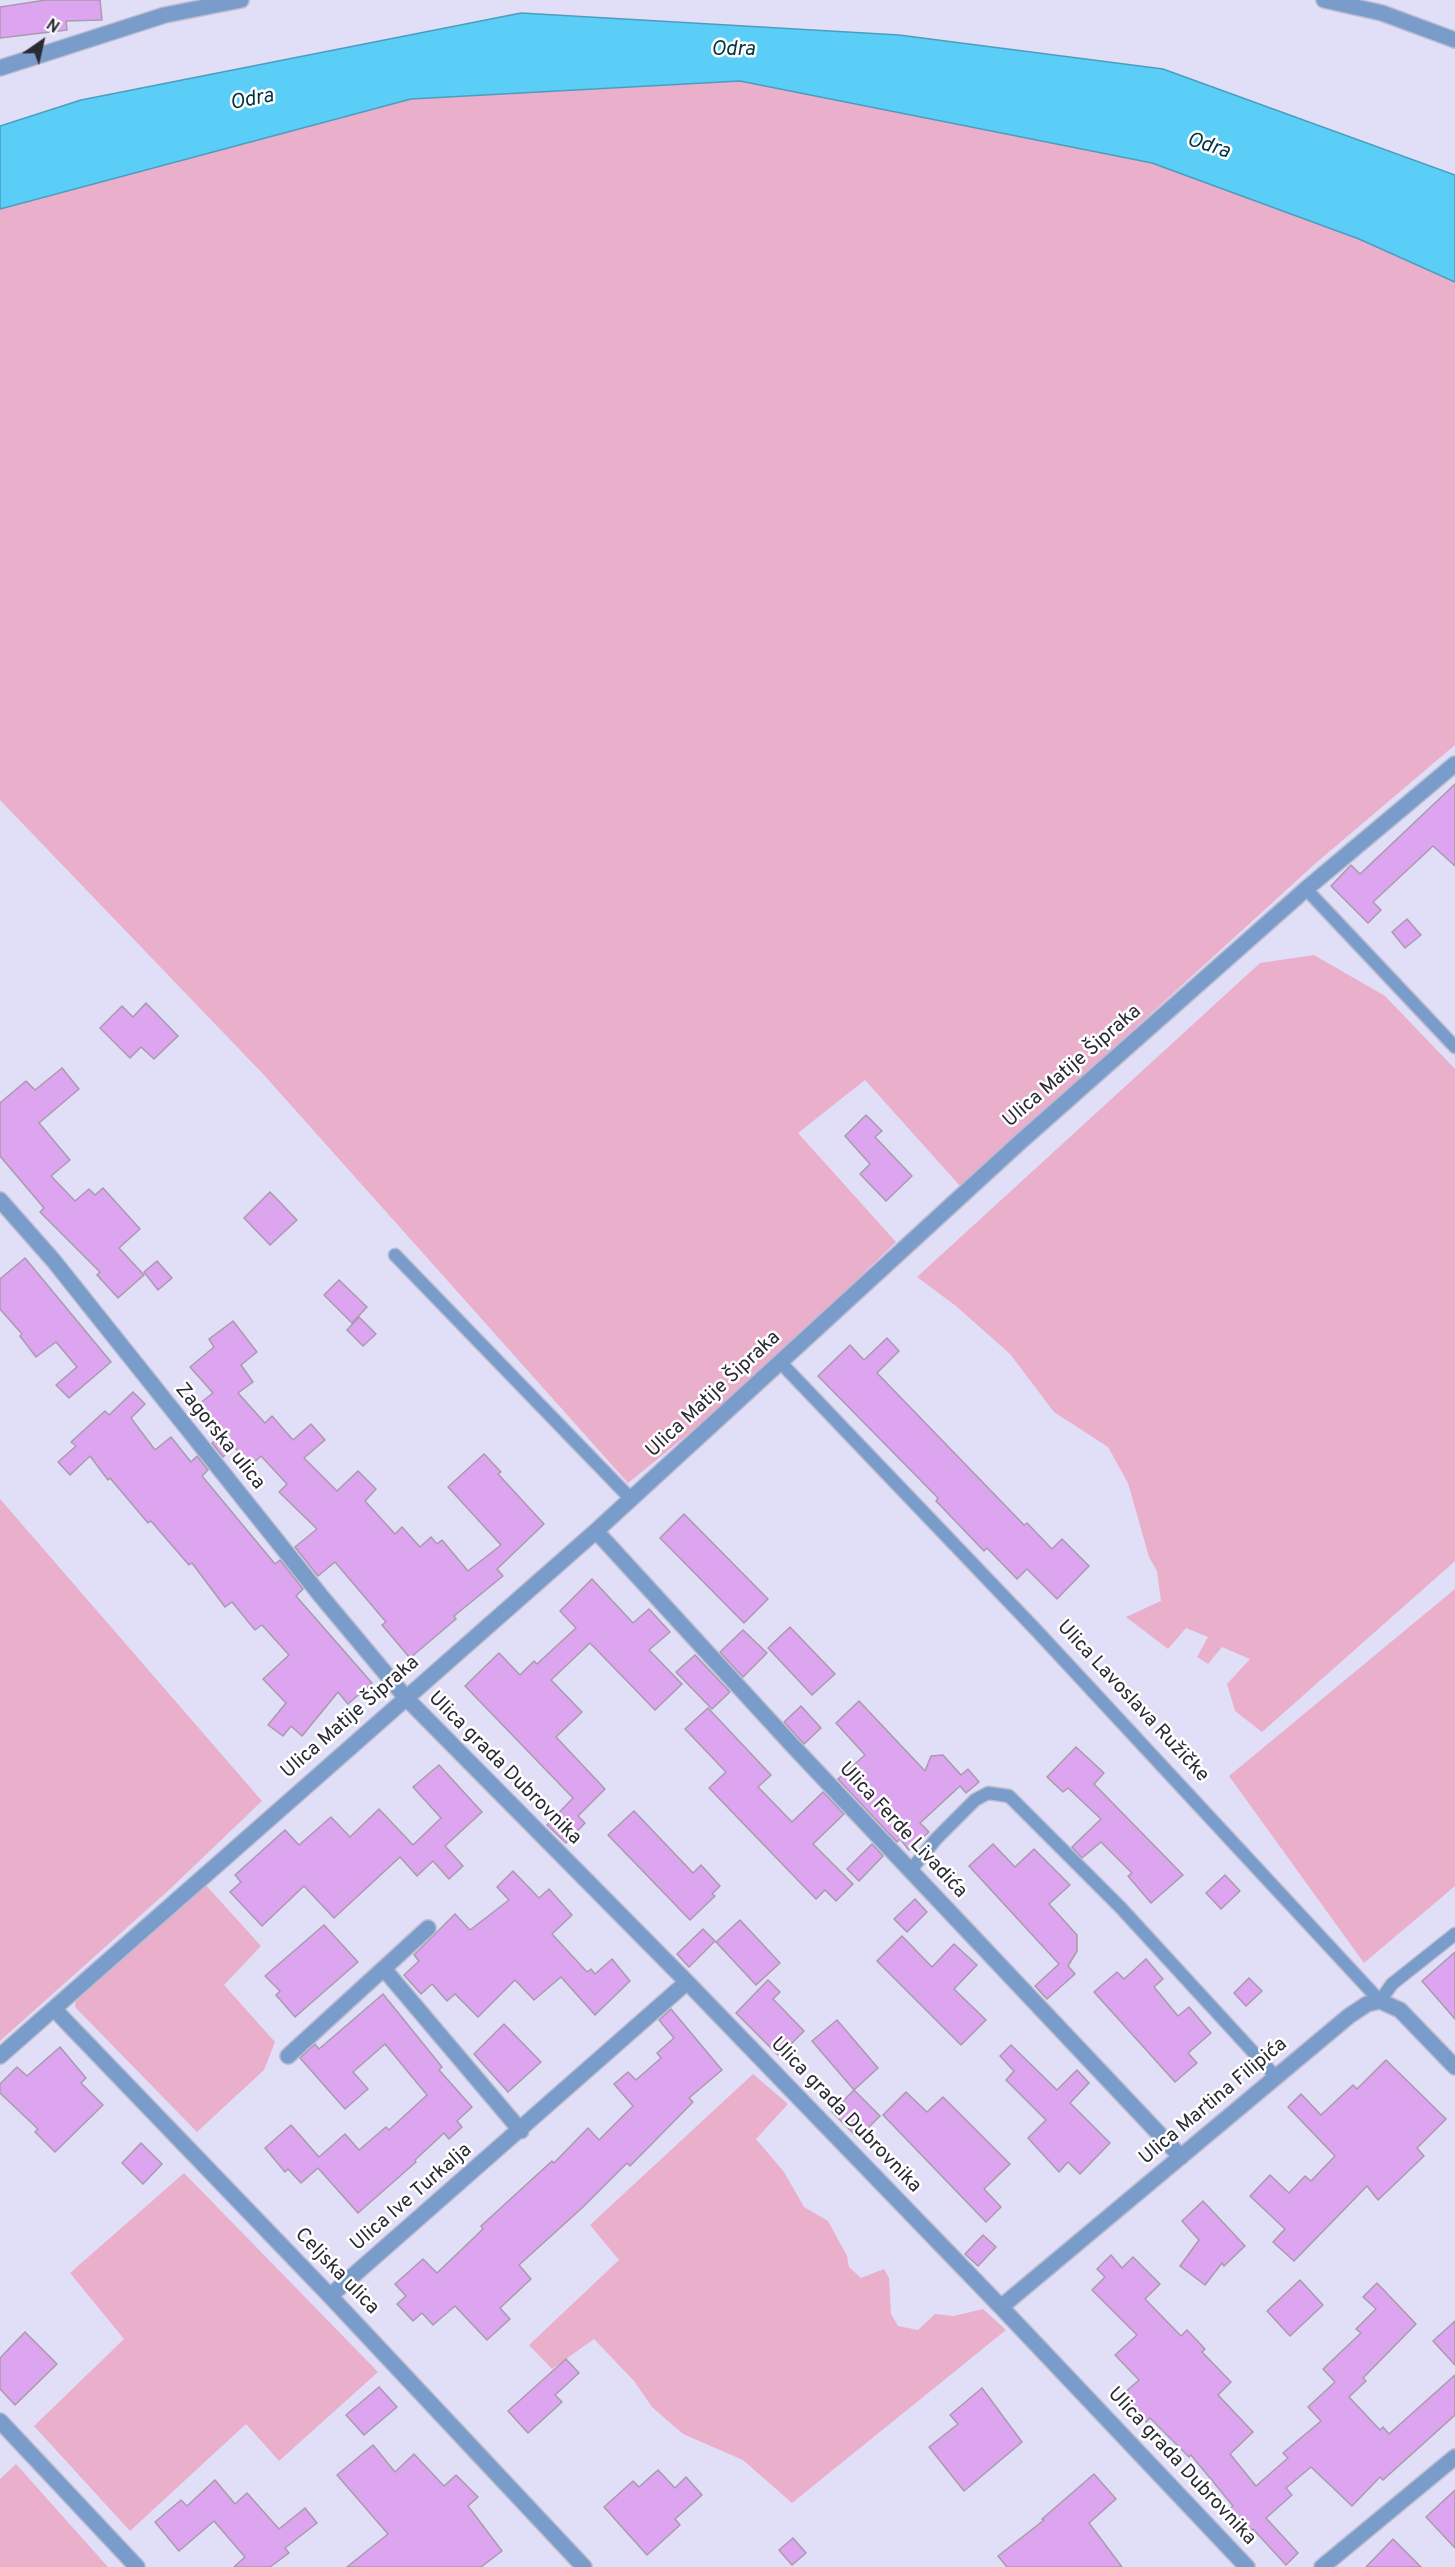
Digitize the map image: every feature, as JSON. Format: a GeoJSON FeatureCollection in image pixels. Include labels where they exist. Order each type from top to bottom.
{"type":"FeatureCollection","features":[{"type":"Feature","properties":{"kind":"street"},"geometry":{"type":"LineString","coordinates":[[0,68],[165,15],[241,0]]}},
{"type":"Feature","properties":{"kind":"street"},"geometry":{"type":"LineString","coordinates":[[1324,0],[1382,13],[1455,40]]}},
{"type":"Feature","properties":{"kind":"street","name":"Ulica Matije Šipraka"},"geometry":{"type":"LineString","coordinates":[[0,2056],[267,1818],[596,1531],[1018,1143],[1306,889],[1455,764]]}},
{"type":"Feature","properties":{"kind":"street","name":"Zagorska ulica"},"geometry":{"type":"LineString","coordinates":[[0,1200],[53,1260],[313,1587],[406,1699]]}},
{"type":"Feature","properties":{"kind":"street","name":"Ulica Ferde Livadića"},"geometry":{"type":"LineString","coordinates":[[596,1531],[910,1871],[1180,2157]]}},
{"type":"Feature","properties":{"kind":"street","name":"Ulica grada Dubrovnika"},"geometry":{"type":"LineString","coordinates":[[406,1699],[687,1982],[1001,2307],[1247,2567]]}},
{"type":"Feature","properties":{"kind":"street"},"geometry":{"type":"LineString","coordinates":[[288,2056],[428,1928]]}},
{"type":"Feature","properties":{"kind":"street"},"geometry":{"type":"LineString","coordinates":[[384,1970],[521,2131]]}},
{"type":"Feature","properties":{"kind":"street","name":"Ulica Ive Turkalja"},"geometry":{"type":"LineString","coordinates":[[330,2296],[521,2131],[687,1982]]}},
{"type":"Feature","properties":{"kind":"street","name":"Ulica Lavoslava Ružičke"},"geometry":{"type":"LineString","coordinates":[[1380,2001],[1400,2010],[1455,2067]]}},
{"type":"Feature","properties":{"kind":"street","name":"Ulica Martina Filipića"},"geometry":{"type":"LineString","coordinates":[[1001,2307],[1357,2010],[1380,2001]]}},
{"type":"Feature","properties":{"kind":"street","name":"Celjska ulica"},"geometry":{"type":"LineString","coordinates":[[54,2009],[330,2296],[584,2567]]}},
{"type":"Feature","properties":{"kind":"street"},"geometry":{"type":"LineString","coordinates":[[0,2421],[137,2567]]}},
{"type":"Feature","properties":{"kind":"street"},"geometry":{"type":"LineString","coordinates":[[1322,2567],[1455,2457]]}},
{"type":"Feature","properties":{"kind":"lane"},"geometry":{"type":"LineString","coordinates":[[1306,889],[1455,1047]]}},
{"type":"Feature","properties":{"kind":"lane"},"geometry":{"type":"LineString","coordinates":[[395,1255],[631,1499]]}},
{"type":"Feature","properties":{"kind":"lane","name":"Ulica Lavoslava Ružičke"},"geometry":{"type":"LineString","coordinates":[[780,1362],[1036,1630],[1380,2001]]}},
{"type":"Feature","properties":{"kind":"lane"},"geometry":{"type":"LineString","coordinates":[[910,1871],[936,1839],[975,1800],[988,1793],[1009,1796],[1121,1908],[1277,2078]]}},
{"type":"Feature","properties":{"kind":"lane","name":"Ulica Martina Filipića"},"geometry":{"type":"LineString","coordinates":[[1380,2001],[1392,1984],[1455,1934]]}},
{"type":"Feature","properties":{"kind":"shaded area"},"geometry":{"type":"Polygon","coordinates":[[[740,81],[1152,163],[1359,239],[1455,282],[1455,745],[1317,862],[961,1187],[865,1080],[798,1133],[896,1242],[739,1393],[628,1483],[264,1075],[0,800],[0,209],[411,99],[740,81]]]}},
{"type":"Feature","properties":{"kind":"shaded area"},"geometry":{"type":"Polygon","coordinates":[[[1314,955],[1385,996],[1455,1069],[1455,1561],[1262,1732],[1235,1711],[1227,1684],[1250,1659],[1222,1647],[1208,1664],[1197,1657],[1208,1637],[1186,1628],[1168,1649],[1126,1617],[1161,1601],[1157,1571],[1149,1557],[1128,1483],[1108,1447],[1054,1412],[1010,1354],[956,1306],[917,1277],[1260,963],[1314,955]]]}},
{"type":"Feature","properties":{"kind":"shaded area"},"geometry":{"type":"Polygon","coordinates":[[[0,1499],[262,1801],[170,1889],[0,2041],[0,1499]]]}},
{"type":"Feature","properties":{"kind":"shaded area"},"geometry":{"type":"Polygon","coordinates":[[[1455,1589],[1455,1886],[1364,1963],[1229,1776],[1455,1589]]]}},
{"type":"Feature","properties":{"kind":"shaded area"},"geometry":{"type":"Polygon","coordinates":[[[204,1883],[261,1946],[224,1985],[275,2042],[264,2070],[197,2132],[75,2007],[76,1996],[204,1883]]]}},
{"type":"Feature","properties":{"kind":"shaded area"},"geometry":{"type":"Polygon","coordinates":[[[753,2074],[788,2104],[756,2139],[784,2172],[804,2207],[828,2221],[847,2256],[849,2267],[861,2278],[884,2269],[889,2278],[891,2314],[898,2326],[918,2330],[935,2314],[954,2316],[983,2309],[1006,2330],[792,2503],[743,2460],[683,2434],[652,2407],[634,2381],[594,2339],[552,2369],[529,2345],[619,2260],[590,2225],[753,2074]]]}},
{"type":"Feature","properties":{"kind":"shaded area"},"geometry":{"type":"Polygon","coordinates":[[[184,2173],[378,2372],[279,2461],[246,2424],[130,2531],[34,2426],[124,2339],[70,2273],[184,2173]]]}},
{"type":"Feature","properties":{"kind":"shaded area"},"geometry":{"type":"Polygon","coordinates":[[[16,2464],[108,2567],[0,2567],[0,2479],[16,2464]]]}},
{"type":"Feature","properties":{"kind":"water","name":"Odra"},"geometry":{"type":"Polygon","coordinates":[[[521,13],[899,35],[1163,69],[1455,175],[1455,282],[1359,239],[1152,163],[740,81],[411,99],[0,209],[0,126],[81,100],[521,13]]]}},
{"type":"Feature","properties":{"kind":"building"},"geometry":{"type":"Polygon","coordinates":[[[46,0],[100,0],[102,20],[66,21],[67,30],[0,38],[0,7],[46,0]]]}},
{"type":"Feature","properties":{"kind":"building"},"geometry":{"type":"Polygon","coordinates":[[[1455,784],[1455,866],[1433,846],[1373,902],[1381,910],[1368,923],[1331,886],[1351,865],[1360,874],[1455,784]]]}},
{"type":"Feature","properties":{"kind":"building"},"geometry":{"type":"Polygon","coordinates":[[[1407,919],[1421,935],[1405,948],[1392,932],[1407,919]]]}},
{"type":"Feature","properties":{"kind":"building"},"geometry":{"type":"Polygon","coordinates":[[[146,1003],[178,1036],[154,1059],[141,1047],[130,1058],[100,1028],[122,1006],[133,1017],[146,1003]]]}},
{"type":"Feature","properties":{"kind":"building"},"geometry":{"type":"Polygon","coordinates":[[[62,1068],[79,1089],[39,1123],[70,1160],[51,1176],[75,1201],[89,1189],[95,1195],[103,1188],[140,1229],[119,1248],[144,1275],[118,1298],[97,1275],[100,1272],[40,1212],[44,1208],[0,1156],[0,1103],[26,1081],[35,1090],[62,1068]]]}},
{"type":"Feature","properties":{"kind":"building"},"geometry":{"type":"Polygon","coordinates":[[[866,1115],[882,1131],[875,1137],[912,1176],[886,1201],[860,1174],[870,1164],[845,1136],[866,1115]]]}},
{"type":"Feature","properties":{"kind":"building"},"geometry":{"type":"Polygon","coordinates":[[[270,1192],[297,1220],[270,1245],[244,1218],[270,1192]]]}},
{"type":"Feature","properties":{"kind":"building"},"geometry":{"type":"Polygon","coordinates":[[[25,1258],[111,1362],[69,1398],[56,1385],[77,1367],[56,1342],[36,1357],[20,1336],[22,1334],[0,1309],[0,1279],[25,1258]]]}},
{"type":"Feature","properties":{"kind":"building"},"geometry":{"type":"Polygon","coordinates":[[[157,1261],[172,1278],[158,1290],[144,1272],[157,1261]]]}},
{"type":"Feature","properties":{"kind":"building"},"geometry":{"type":"Polygon","coordinates":[[[339,1280],[367,1307],[352,1323],[324,1295],[339,1280]]]}},
{"type":"Feature","properties":{"kind":"building"},"geometry":{"type":"Polygon","coordinates":[[[359,1317],[376,1334],[363,1346],[347,1330],[359,1317]]]}},
{"type":"Feature","properties":{"kind":"building"},"geometry":{"type":"Polygon","coordinates":[[[233,1321],[257,1352],[241,1365],[253,1382],[238,1393],[265,1423],[272,1416],[293,1440],[311,1424],[325,1440],[304,1458],[337,1491],[358,1471],[376,1489],[365,1501],[395,1534],[402,1527],[420,1547],[431,1537],[437,1544],[442,1540],[468,1571],[501,1545],[448,1487],[484,1454],[501,1472],[498,1474],[544,1524],[497,1569],[503,1576],[454,1616],[456,1619],[410,1658],[382,1625],[386,1622],[335,1562],[318,1576],[295,1547],[317,1529],[279,1492],[287,1484],[261,1456],[251,1465],[234,1447],[223,1457],[212,1443],[219,1437],[195,1407],[213,1393],[190,1367],[214,1347],[209,1339],[233,1321]]]}},
{"type":"Feature","properties":{"kind":"building"},"geometry":{"type":"Polygon","coordinates":[[[887,1338],[899,1351],[877,1373],[1024,1525],[1027,1523],[1052,1549],[1062,1539],[1089,1566],[1057,1599],[1027,1569],[1017,1579],[987,1548],[984,1551],[936,1501],[938,1498],[818,1376],[850,1345],[864,1360],[887,1338]]]}},
{"type":"Feature","properties":{"kind":"building"},"geometry":{"type":"Polygon","coordinates":[[[133,1392],[145,1404],[131,1418],[155,1450],[171,1437],[191,1462],[197,1456],[208,1470],[202,1476],[275,1564],[280,1560],[303,1589],[296,1596],[372,1683],[348,1704],[338,1692],[302,1736],[291,1726],[283,1736],[268,1725],[286,1703],[263,1679],[289,1655],[262,1625],[255,1630],[232,1602],[225,1607],[192,1563],[189,1565],[151,1521],[148,1523],[110,1478],[108,1480],[90,1456],[70,1475],[58,1462],[76,1446],[71,1442],[105,1411],[109,1415],[133,1392]]]}},
{"type":"Feature","properties":{"kind":"building"},"geometry":{"type":"Polygon","coordinates":[[[684,1514],[768,1599],[744,1623],[660,1538],[684,1514]]]}},
{"type":"Feature","properties":{"kind":"building"},"geometry":{"type":"Polygon","coordinates":[[[592,1579],[633,1623],[649,1609],[670,1632],[649,1650],[682,1684],[655,1710],[590,1643],[551,1680],[582,1712],[556,1737],[605,1789],[578,1816],[585,1823],[566,1843],[547,1825],[573,1798],[465,1686],[499,1653],[520,1675],[534,1661],[537,1664],[576,1628],[560,1611],[592,1579]]]}},
{"type":"Feature","properties":{"kind":"building"},"geometry":{"type":"Polygon","coordinates":[[[790,1627],[835,1674],[812,1695],[768,1648],[790,1627]]]}},
{"type":"Feature","properties":{"kind":"building"},"geometry":{"type":"Polygon","coordinates":[[[743,1630],[767,1653],[743,1677],[720,1652],[743,1630]]]}},
{"type":"Feature","properties":{"kind":"building"},"geometry":{"type":"Polygon","coordinates":[[[695,1655],[730,1692],[712,1709],[676,1672],[695,1655]]]}},
{"type":"Feature","properties":{"kind":"building"},"geometry":{"type":"Polygon","coordinates":[[[859,1701],[925,1771],[931,1756],[943,1755],[961,1775],[968,1769],[979,1782],[966,1793],[960,1786],[920,1823],[929,1832],[909,1850],[900,1839],[897,1842],[838,1779],[865,1755],[836,1723],[859,1701]]]}},
{"type":"Feature","properties":{"kind":"building"},"geometry":{"type":"Polygon","coordinates":[[[801,1706],[821,1728],[804,1744],[784,1722],[801,1706]]]}},
{"type":"Feature","properties":{"kind":"building"},"geometry":{"type":"Polygon","coordinates":[[[708,1708],[771,1775],[758,1787],[792,1822],[823,1792],[844,1814],[813,1844],[853,1884],[836,1901],[825,1890],[816,1899],[709,1788],[726,1772],[685,1729],[708,1708]]]}},
{"type":"Feature","properties":{"kind":"building"},"geometry":{"type":"Polygon","coordinates":[[[1076,1747],[1104,1773],[1094,1784],[1183,1875],[1151,1903],[1128,1876],[1132,1873],[1101,1842],[1082,1858],[1072,1847],[1101,1819],[1068,1788],[1063,1792],[1047,1777],[1076,1747]]]}},
{"type":"Feature","properties":{"kind":"building"},"geometry":{"type":"Polygon","coordinates":[[[439,1765],[482,1812],[445,1846],[463,1866],[449,1879],[433,1861],[417,1876],[400,1857],[334,1918],[304,1886],[262,1926],[230,1892],[241,1882],[235,1875],[285,1830],[299,1845],[331,1817],[350,1837],[379,1809],[413,1845],[441,1818],[413,1787],[439,1765]]]}},
{"type":"Feature","properties":{"kind":"building"},"geometry":{"type":"Polygon","coordinates":[[[634,1811],[693,1873],[701,1865],[720,1886],[712,1894],[715,1896],[690,1920],[608,1835],[634,1811]]]}},
{"type":"Feature","properties":{"kind":"building"},"geometry":{"type":"Polygon","coordinates":[[[872,1844],[883,1856],[859,1881],[847,1869],[872,1844]]]}},
{"type":"Feature","properties":{"kind":"building"},"geometry":{"type":"Polygon","coordinates":[[[993,1844],[1015,1867],[1034,1849],[1070,1885],[1049,1904],[1077,1935],[1077,1951],[1068,1966],[1075,1974],[1047,1999],[1035,1986],[1059,1964],[969,1866],[993,1844]]]}},
{"type":"Feature","properties":{"kind":"building"},"geometry":{"type":"Polygon","coordinates":[[[513,1871],[539,1898],[549,1889],[572,1915],[552,1934],[587,1972],[591,1969],[595,1974],[612,1959],[630,1981],[595,2015],[561,1977],[534,2000],[515,1980],[478,2017],[455,1994],[447,2001],[432,1984],[421,1994],[404,1975],[419,1961],[414,1955],[455,1914],[470,1930],[509,1900],[497,1887],[513,1871]]]}},
{"type":"Feature","properties":{"kind":"building"},"geometry":{"type":"Polygon","coordinates":[[[1225,1875],[1240,1891],[1221,1909],[1206,1893],[1225,1875]]]}},
{"type":"Feature","properties":{"kind":"building"},"geometry":{"type":"Polygon","coordinates":[[[915,1899],[927,1912],[907,1932],[894,1919],[915,1899]]]}},
{"type":"Feature","properties":{"kind":"building"},"geometry":{"type":"Polygon","coordinates":[[[740,1920],[780,1963],[756,1985],[716,1942],[740,1920]]]}},
{"type":"Feature","properties":{"kind":"building"},"geometry":{"type":"Polygon","coordinates":[[[324,1925],[358,1962],[295,2017],[276,1995],[280,1991],[265,1976],[324,1925]]]}},
{"type":"Feature","properties":{"kind":"building"},"geometry":{"type":"Polygon","coordinates":[[[703,1929],[715,1941],[689,1967],[677,1954],[703,1929]]]}},
{"type":"Feature","properties":{"kind":"building"},"geometry":{"type":"Polygon","coordinates":[[[902,1936],[932,1967],[954,1944],[977,1965],[954,1989],[986,2020],[961,2045],[877,1961],[902,1936]]]}},
{"type":"Feature","properties":{"kind":"building"},"geometry":{"type":"Polygon","coordinates":[[[1455,1952],[1455,2019],[1422,1981],[1455,1952]]]}},
{"type":"Feature","properties":{"kind":"building"},"geometry":{"type":"Polygon","coordinates":[[[1146,1959],[1163,1979],[1154,1987],[1178,2016],[1189,2007],[1211,2033],[1188,2053],[1197,2063],[1175,2082],[1094,1992],[1117,1972],[1124,1979],[1146,1959]]]}},
{"type":"Feature","properties":{"kind":"building"},"geometry":{"type":"Polygon","coordinates":[[[1249,1978],[1262,1991],[1246,2006],[1234,1993],[1249,1978]]]}},
{"type":"Feature","properties":{"kind":"building"},"geometry":{"type":"Polygon","coordinates":[[[768,1980],[780,1992],[773,1999],[804,2031],[779,2056],[736,2013],[768,1980]]]}},
{"type":"Feature","properties":{"kind":"building"},"geometry":{"type":"Polygon","coordinates":[[[383,1994],[442,2067],[439,2070],[472,2107],[457,2121],[462,2127],[449,2139],[444,2133],[415,2160],[416,2162],[358,2213],[318,2168],[301,2183],[288,2169],[285,2172],[265,2148],[291,2125],[319,2157],[345,2134],[359,2150],[386,2127],[389,2130],[427,2095],[385,2044],[353,2072],[368,2089],[345,2109],[300,2058],[315,2044],[319,2049],[383,1994]]]}},
{"type":"Feature","properties":{"kind":"building"},"geometry":{"type":"Polygon","coordinates":[[[671,2009],[722,2070],[689,2098],[693,2102],[630,2166],[627,2163],[519,2265],[531,2279],[500,2308],[510,2319],[487,2340],[455,2306],[433,2325],[422,2313],[413,2321],[397,2304],[406,2296],[395,2284],[423,2259],[437,2273],[483,2229],[481,2226],[552,2161],[554,2163],[588,2128],[599,2140],[633,2106],[614,2084],[628,2072],[636,2080],[661,2058],[657,2053],[674,2038],[659,2020],[671,2009]]]}},
{"type":"Feature","properties":{"kind":"building"},"geometry":{"type":"Polygon","coordinates":[[[837,2020],[878,2068],[854,2090],[812,2041],[837,2020]]]}},
{"type":"Feature","properties":{"kind":"building"},"geometry":{"type":"Polygon","coordinates":[[[504,2024],[541,2062],[508,2092],[474,2054],[504,2024]]]}},
{"type":"Feature","properties":{"kind":"building"},"geometry":{"type":"Polygon","coordinates":[[[1011,2045],[1057,2090],[1077,2070],[1089,2083],[1070,2103],[1110,2143],[1080,2174],[1068,2162],[1059,2172],[1028,2138],[1046,2120],[1006,2080],[1014,2071],[1000,2056],[1011,2045]]]}},
{"type":"Feature","properties":{"kind":"building"},"geometry":{"type":"Polygon","coordinates":[[[60,2047],[86,2078],[81,2083],[103,2105],[55,2152],[35,2132],[38,2129],[0,2093],[0,2084],[17,2067],[27,2076],[60,2047]]]}},
{"type":"Feature","properties":{"kind":"building"},"geometry":{"type":"Polygon","coordinates":[[[1386,2060],[1446,2119],[1417,2148],[1424,2156],[1378,2200],[1367,2186],[1294,2261],[1273,2242],[1285,2229],[1250,2196],[1270,2175],[1289,2193],[1305,2176],[1311,2181],[1335,2156],[1288,2107],[1301,2094],[1321,2115],[1353,2085],[1357,2089],[1386,2060]]]}},
{"type":"Feature","properties":{"kind":"building"},"geometry":{"type":"Polygon","coordinates":[[[854,2090],[880,2116],[858,2138],[832,2112],[854,2090]]]}},
{"type":"Feature","properties":{"kind":"building"},"geometry":{"type":"Polygon","coordinates":[[[906,2092],[927,2112],[943,2097],[1010,2164],[984,2189],[1001,2207],[986,2222],[883,2115],[906,2092]]]}},
{"type":"Feature","properties":{"kind":"building"},"geometry":{"type":"Polygon","coordinates":[[[141,2143],[162,2164],[143,2184],[122,2163],[141,2143]]]}},
{"type":"Feature","properties":{"kind":"building"},"geometry":{"type":"Polygon","coordinates":[[[1203,2201],[1245,2246],[1224,2266],[1222,2263],[1205,2285],[1180,2266],[1199,2240],[1182,2221],[1203,2201]]]}},
{"type":"Feature","properties":{"kind":"building"},"geometry":{"type":"Polygon","coordinates":[[[983,2235],[996,2247],[978,2266],[965,2254],[983,2235]]]}},
{"type":"Feature","properties":{"kind":"building"},"geometry":{"type":"Polygon","coordinates":[[[1111,2255],[1122,2268],[1133,2257],[1160,2284],[1145,2299],[1181,2336],[1187,2330],[1205,2349],[1202,2352],[1231,2382],[1218,2395],[1253,2432],[1230,2454],[1256,2486],[1288,2458],[1283,2453],[1321,2421],[1308,2407],[1335,2382],[1323,2369],[1361,2333],[1356,2329],[1376,2309],[1363,2297],[1377,2283],[1416,2324],[1363,2378],[1366,2381],[1349,2397],[1380,2430],[1383,2427],[1389,2434],[1455,2375],[1455,2415],[1383,2480],[1380,2477],[1352,2506],[1311,2467],[1286,2488],[1292,2495],[1266,2518],[1298,2553],[1286,2565],[1253,2529],[1246,2535],[1226,2512],[1233,2506],[1191,2455],[1189,2457],[1150,2418],[1146,2422],[1122,2395],[1139,2380],[1115,2355],[1137,2335],[1092,2290],[1105,2277],[1097,2269],[1111,2255]]]}},
{"type":"Feature","properties":{"kind":"building"},"geometry":{"type":"Polygon","coordinates":[[[1300,2280],[1323,2305],[1290,2336],[1267,2311],[1300,2280]]]}},
{"type":"Feature","properties":{"kind":"building"},"geometry":{"type":"Polygon","coordinates":[[[1455,2321],[1455,2365],[1433,2341],[1455,2321]]]}},
{"type":"Feature","properties":{"kind":"building"},"geometry":{"type":"Polygon","coordinates":[[[25,2332],[57,2364],[15,2405],[0,2389],[0,2358],[25,2332]]]}},
{"type":"Feature","properties":{"kind":"building"},"geometry":{"type":"Polygon","coordinates":[[[566,2359],[579,2373],[555,2395],[562,2402],[528,2433],[508,2411],[566,2359]]]}},
{"type":"Feature","properties":{"kind":"building"},"geometry":{"type":"Polygon","coordinates":[[[379,2387],[397,2407],[364,2435],[346,2415],[379,2387]]]}},
{"type":"Feature","properties":{"kind":"building"},"geometry":{"type":"Polygon","coordinates":[[[982,2388],[1022,2442],[964,2491],[929,2447],[958,2424],[950,2415],[982,2388]]]}},
{"type":"Feature","properties":{"kind":"building"},"geometry":{"type":"Polygon","coordinates":[[[373,2445],[395,2472],[414,2454],[444,2486],[456,2475],[478,2497],[468,2506],[502,2551],[481,2567],[347,2567],[388,2534],[337,2475],[373,2445]]]}},
{"type":"Feature","properties":{"kind":"building"},"geometry":{"type":"Polygon","coordinates":[[[658,2470],[675,2488],[686,2477],[702,2495],[675,2519],[680,2525],[647,2555],[604,2507],[633,2481],[639,2487],[658,2470]]]}},
{"type":"Feature","properties":{"kind":"building"},"geometry":{"type":"Polygon","coordinates":[[[1094,2474],[1116,2499],[1089,2523],[1122,2567],[1007,2567],[998,2556],[1044,2520],[1042,2519],[1094,2474]]]}},
{"type":"Feature","properties":{"kind":"building"},"geometry":{"type":"Polygon","coordinates":[[[215,2480],[235,2504],[247,2493],[279,2529],[305,2508],[317,2523],[285,2548],[289,2553],[270,2567],[234,2567],[245,2557],[214,2521],[179,2551],[155,2522],[181,2500],[187,2506],[215,2480]]]}},
{"type":"Feature","properties":{"kind":"building"},"geometry":{"type":"Polygon","coordinates":[[[1455,2490],[1455,2548],[1426,2517],[1455,2490]]]}},
{"type":"Feature","properties":{"kind":"building"},"geometry":{"type":"Polygon","coordinates":[[[793,2538],[806,2553],[792,2565],[779,2550],[793,2538]]]}},
{"type":"Feature","properties":{"kind":"building"},"geometry":{"type":"Polygon","coordinates":[[[1393,2539],[1421,2567],[1366,2567],[1393,2539]]]}}]}
